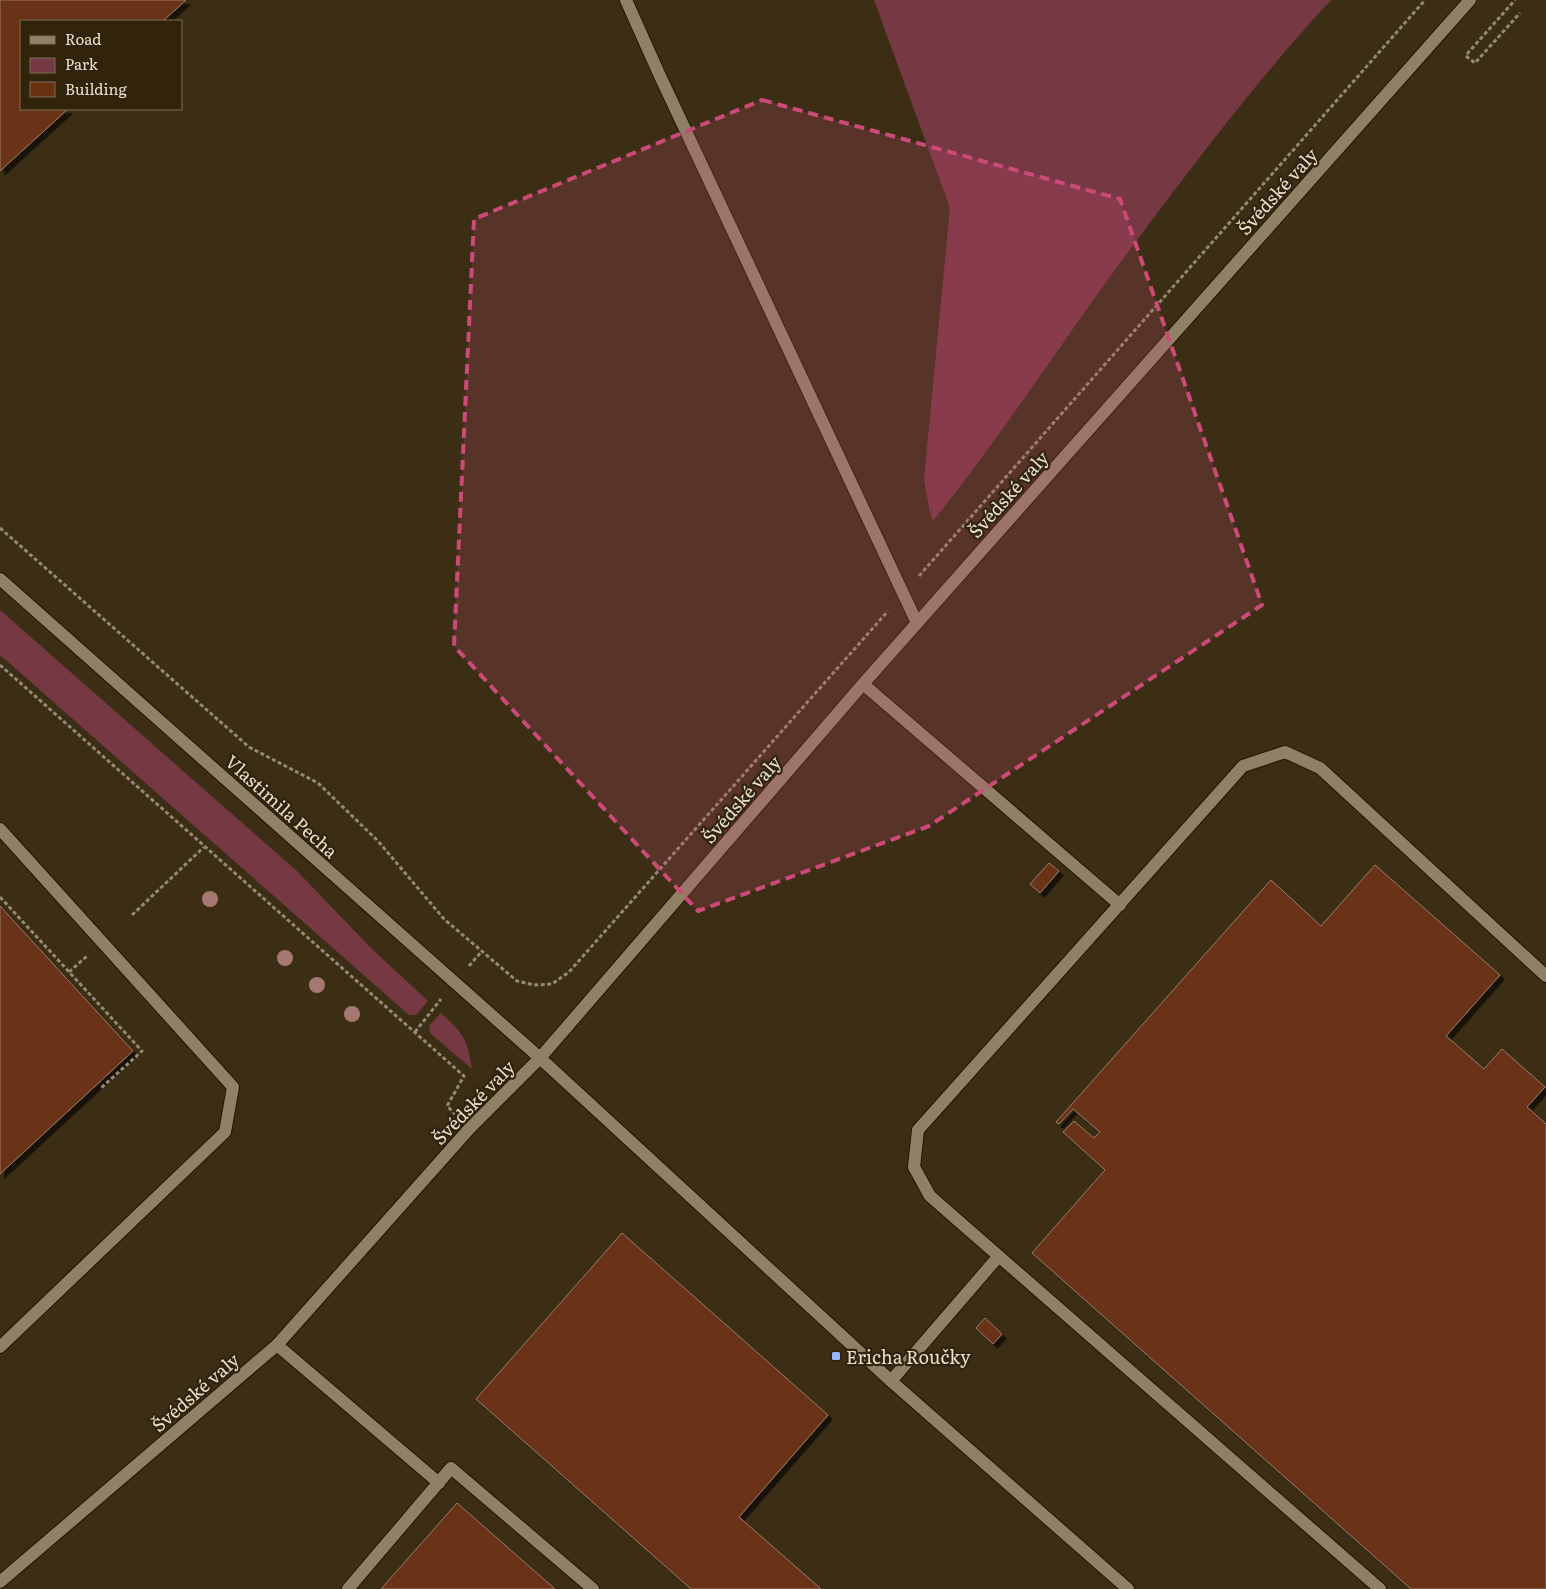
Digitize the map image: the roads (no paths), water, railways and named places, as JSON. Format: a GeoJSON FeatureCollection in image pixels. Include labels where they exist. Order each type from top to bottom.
{"type":"FeatureCollection","features":[{"type":"Feature","properties":{"kind":"street"},"geometry":{"type":"LineString","coordinates":[[626,0],[916,623]]}},
{"type":"Feature","properties":{"kind":"street","name":"Švédské valy"},"geometry":{"type":"LineString","coordinates":[[0,1582],[277,1345],[469,1129],[540,1058],[916,623],[1470,0]]}},
{"type":"Feature","properties":{"kind":"street","name":"Vlastimila Pecha"},"geometry":{"type":"LineString","coordinates":[[0,579],[540,1058]]}},
{"type":"Feature","properties":{"kind":"street"},"geometry":{"type":"LineString","coordinates":[[863,684],[1120,905]]}},
{"type":"Feature","properties":{"kind":"street"},"geometry":{"type":"LineString","coordinates":[[1380,1589],[930,1196],[914,1167],[918,1130],[1244,766],[1285,752],[1320,768],[1546,976]]}},
{"type":"Feature","properties":{"kind":"street"},"geometry":{"type":"LineString","coordinates":[[0,830],[233,1087],[225,1132],[0,1347]]}},
{"type":"Feature","properties":{"kind":"street"},"geometry":{"type":"LineString","coordinates":[[540,1058],[891,1382],[1128,1589]]}},
{"type":"Feature","properties":{"kind":"street"},"geometry":{"type":"LineString","coordinates":[[891,1382],[998,1257]]}},
{"type":"Feature","properties":{"kind":"street"},"geometry":{"type":"LineString","coordinates":[[277,1345],[439,1483]]}},
{"type":"Feature","properties":{"kind":"street"},"geometry":{"type":"LineString","coordinates":[[348,1589],[451,1468],[593,1589]]}},
{"type":"Feature","properties":{"kind":"place","name":"Ericha Roučky"},"geometry":{"type":"Point","coordinates":[836,1356]}}]}
